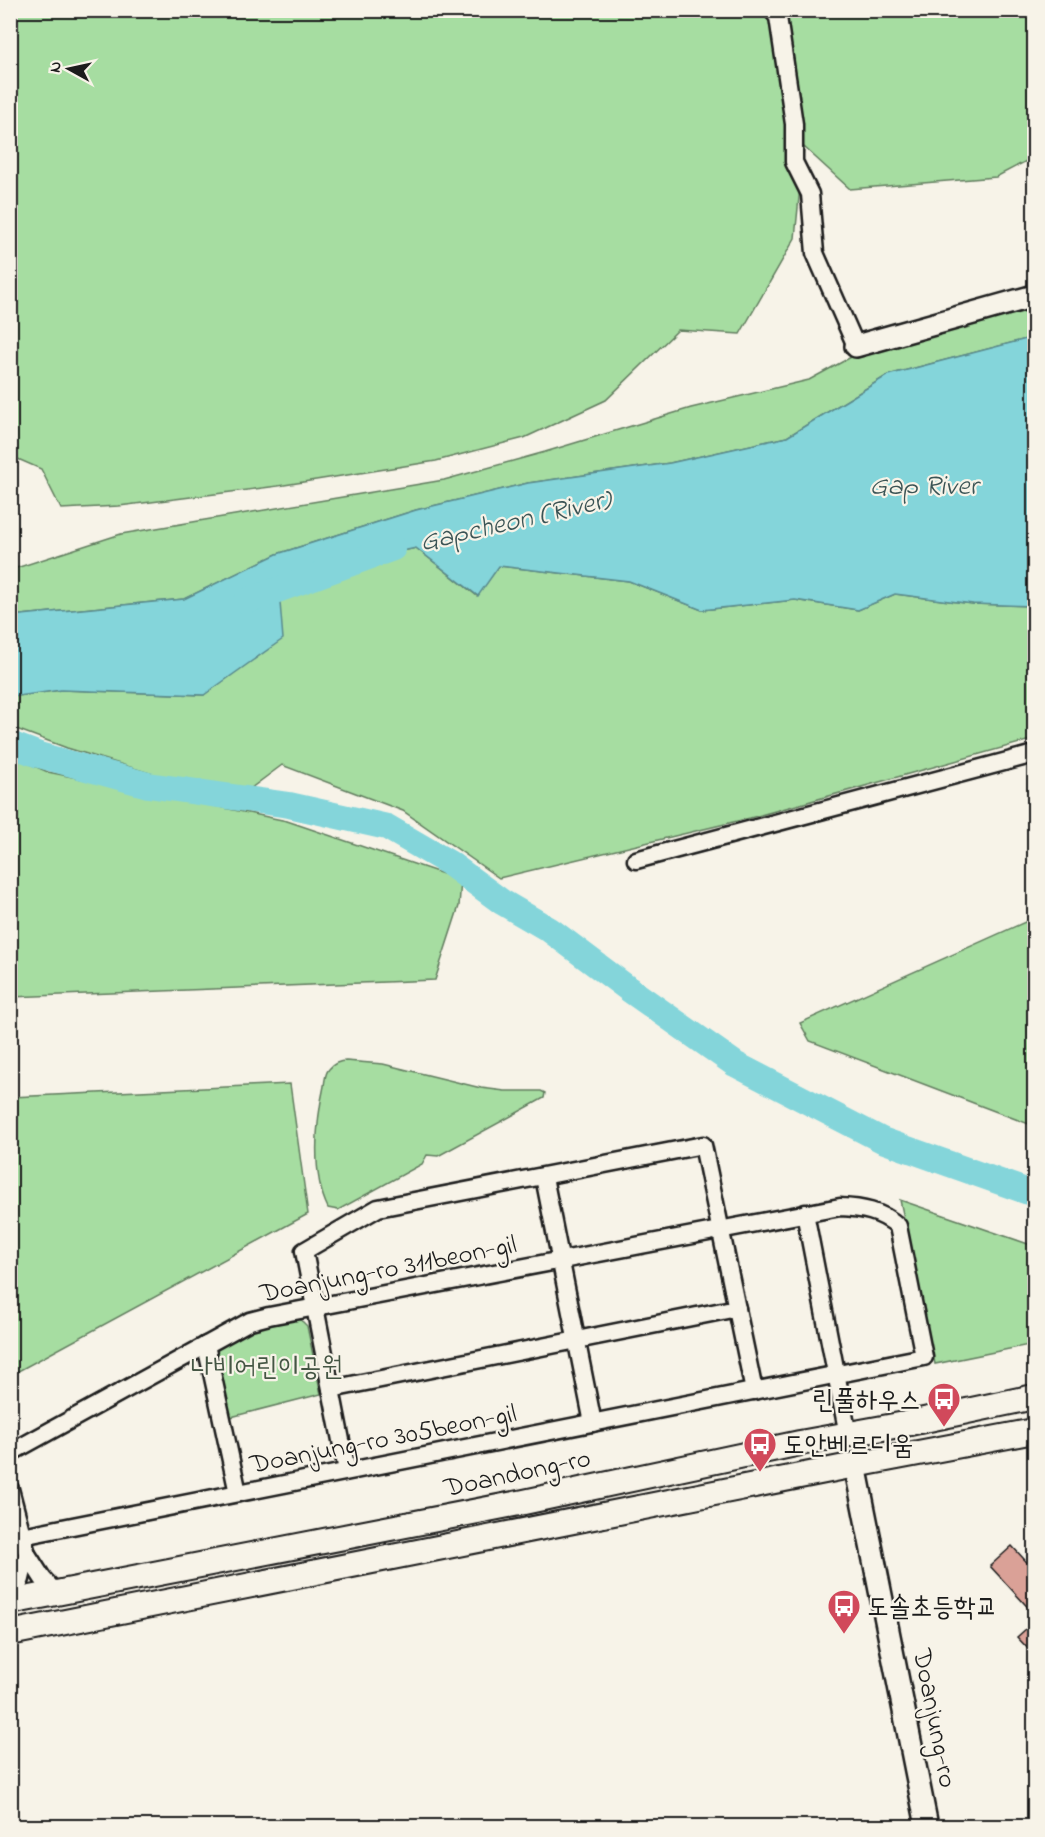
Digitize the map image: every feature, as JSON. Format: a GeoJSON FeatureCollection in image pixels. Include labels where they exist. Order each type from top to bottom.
{"type":"FeatureCollection","features":[{"type":"Feature","properties":{"kind":"main road","name":"Doandong-ro"},"geometry":{"type":"LineString","coordinates":[[11,1602],[513,1504],[1035,1397]]}},
{"type":"Feature","properties":{"kind":"main road"},"geometry":{"type":"LineString","coordinates":[[10,1633],[1035,1431]]}},
{"type":"Feature","properties":{"kind":"main road","name":"Doanjung-ro"},"geometry":{"type":"LineString","coordinates":[[848,1435],[855,1465]]}},
{"type":"Feature","properties":{"kind":"street"},"geometry":{"type":"LineString","coordinates":[[772,10],[778,17],[789,81],[794,124],[794,162],[810,194],[815,253],[856,346],[1035,296]]}},
{"type":"Feature","properties":{"kind":"street"},"geometry":{"type":"LineString","coordinates":[[636,860],[1035,754]]}},
{"type":"Feature","properties":{"kind":"street"},"geometry":{"type":"LineString","coordinates":[[347,1471],[304,1251],[378,1209],[703,1145],[754,1391]]}},
{"type":"Feature","properties":{"kind":"street"},"geometry":{"type":"LineString","coordinates":[[544,1177],[593,1423]]}},
{"type":"Feature","properties":{"kind":"street"},"geometry":{"type":"LineString","coordinates":[[805,1214],[840,1207],[859,1208],[887,1216],[898,1226],[924,1357],[837,1374]]}},
{"type":"Feature","properties":{"kind":"street","name":"Doanjung-ro 311beon-gil"},"geometry":{"type":"LineString","coordinates":[[10,1453],[250,1321],[805,1214]]}},
{"type":"Feature","properties":{"kind":"street","name":"Doanjung-ro"},"geometry":{"type":"LineString","coordinates":[[805,1214],[848,1435]]}},
{"type":"Feature","properties":{"kind":"street"},"geometry":{"type":"LineString","coordinates":[[331,1389],[737,1308]]}},
{"type":"Feature","properties":{"kind":"street"},"geometry":{"type":"LineString","coordinates":[[206,1345],[238,1493]]}},
{"type":"Feature","properties":{"kind":"street","name":"Doanjung-ro 305beon-gil"},"geometry":{"type":"LineString","coordinates":[[22,1536],[837,1374]]}},
{"type":"Feature","properties":{"kind":"street","name":"Doanjung-ro"},"geometry":{"type":"LineString","coordinates":[[855,1465],[927,1827]]}},
{"type":"Feature","properties":{"kind":"street"},"geometry":{"type":"LineString","coordinates":[[10,1489],[27,1554],[43,1579],[57,1593]]}},
{"type":"Feature","properties":{"kind":"street"},"geometry":{"type":"LineString","coordinates":[[11,1602],[21,1579],[27,1554]]}},
{"type":"Feature","properties":{"kind":"green space"},"geometry":{"type":"Polygon","coordinates":[[[10,11],[1034,11],[1034,157],[996,177],[850,189],[804,147],[795,238],[740,334],[678,330],[606,400],[524,438],[436,461],[278,486],[119,506],[61,509],[41,469],[11,456],[10,11]]]}},
{"type":"Feature","properties":{"kind":"green space"},"geometry":{"type":"Polygon","coordinates":[[[1034,301],[1034,337],[888,375],[787,437],[670,463],[528,483],[416,510],[277,554],[184,599],[11,616],[10,570],[121,534],[444,480],[691,408],[809,380],[864,350],[1034,301]]]}},
{"type":"Feature","properties":{"kind":"green space"},"geometry":{"type":"Polygon","coordinates":[[[416,548],[477,596],[499,566],[629,581],[702,610],[795,600],[858,610],[895,594],[973,604],[1034,606],[1034,739],[750,818],[499,878],[403,811],[282,765],[251,788],[183,783],[67,748],[11,727],[10,697],[61,690],[204,695],[278,578],[416,548]]]}},
{"type":"Feature","properties":{"kind":"green space"},"geometry":{"type":"Polygon","coordinates":[[[11,756],[48,772],[287,821],[461,880],[459,906],[435,980],[11,997],[11,756]]]}},
{"type":"Feature","properties":{"kind":"green space"},"geometry":{"type":"Polygon","coordinates":[[[1034,918],[1034,1126],[810,1041],[800,1023],[1034,918]]]}},
{"type":"Feature","properties":{"kind":"green space"},"geometry":{"type":"Polygon","coordinates":[[[346,1061],[383,1064],[481,1088],[545,1093],[544,1098],[438,1156],[427,1155],[422,1164],[338,1210],[328,1208],[319,1180],[317,1131],[327,1072],[335,1064],[346,1061]]]}},
{"type":"Feature","properties":{"kind":"green space"},"geometry":{"type":"Polygon","coordinates":[[[290,1084],[308,1214],[11,1375],[11,1097],[290,1084]]]}},
{"type":"Feature","properties":{"kind":"green space"},"geometry":{"type":"Polygon","coordinates":[[[900,1200],[1034,1246],[1034,1344],[935,1364],[900,1200]]]}},
{"type":"Feature","properties":{"kind":"green space","name":"나비어린이공원"},"geometry":{"type":"Polygon","coordinates":[[[299,1318],[307,1326],[321,1394],[227,1418],[215,1354],[221,1345],[229,1338],[252,1328],[299,1318]]]}},
{"type":"Feature","properties":{"kind":"water","name":"Gap River"},"geometry":{"type":"Polygon","coordinates":[[[1034,337],[1034,606],[973,604],[895,594],[858,610],[795,600],[702,610],[629,581],[499,566],[478,596],[416,548],[278,578],[283,639],[204,695],[61,690],[11,697],[11,616],[184,599],[277,554],[416,510],[528,483],[670,463],[787,437],[888,375],[1034,337]]]}},
{"type":"Feature","properties":{"kind":"building"},"geometry":{"type":"Polygon","coordinates":[[[1012,1546],[1035,1571],[1035,1615],[990,1566],[1012,1546]]]}},
{"type":"Feature","properties":{"kind":"building"},"geometry":{"type":"Polygon","coordinates":[[[1035,1621],[1035,1656],[1017,1637],[1035,1621]]]}},
{"type":"Feature","properties":{"kind":"waterway","name":"Gapcheon (River)"},"geometry":{"type":"LineString","coordinates":[[247,601],[393,548]]}},
{"type":"Feature","properties":{"kind":"waterway"},"geometry":{"type":"LineString","coordinates":[[10,744],[39,755],[148,785],[289,805],[387,827],[449,863],[502,902],[550,930],[735,1064],[882,1140],[1034,1194]]}},
{"type":"Feature","properties":{"kind":"place","name":"린풀하우스"},"geometry":{"type":"Point","coordinates":[944,1428]}},
{"type":"Feature","properties":{"kind":"place","name":"도안베르디움"},"geometry":{"type":"Point","coordinates":[760,1473]}},
{"type":"Feature","properties":{"kind":"place","name":"도솔초등학교"},"geometry":{"type":"Point","coordinates":[844,1635]}}]}
